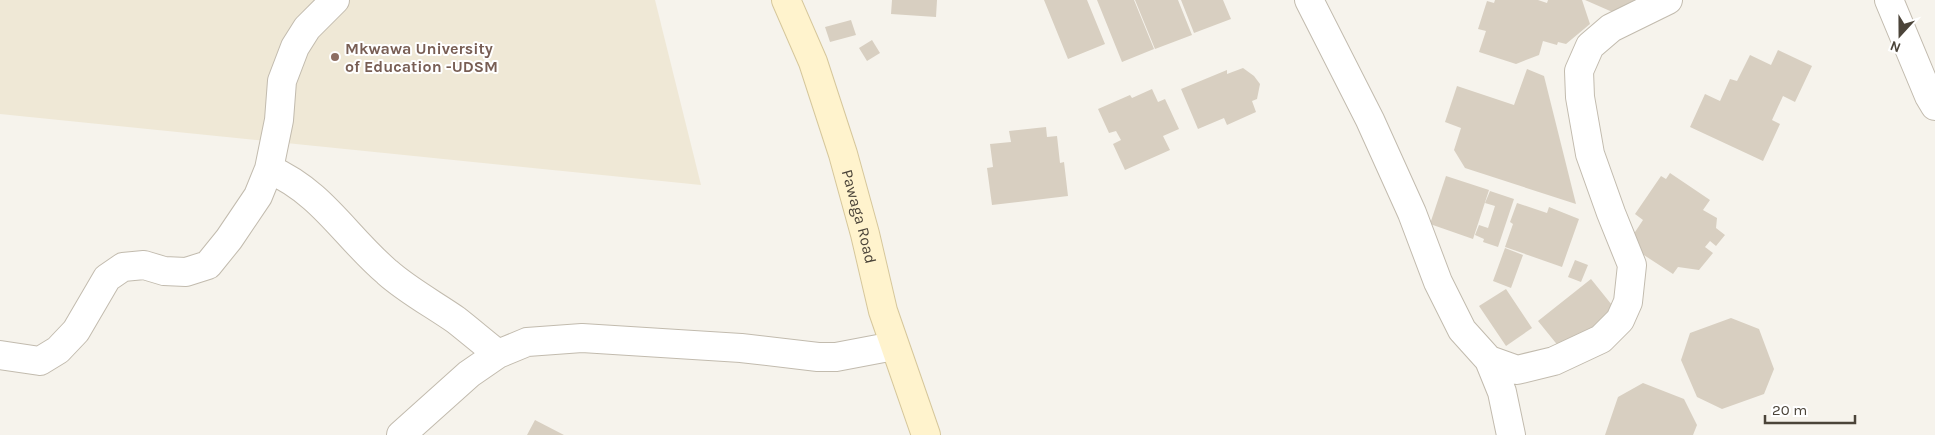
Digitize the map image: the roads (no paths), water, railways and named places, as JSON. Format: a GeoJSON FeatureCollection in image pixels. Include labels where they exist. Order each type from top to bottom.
{"type":"FeatureCollection","features":[{"type":"Feature","properties":{"kind":"main road","name":"Pawaga Road"},"geometry":{"type":"LineString","coordinates":[[786,0],[812,62],[843,154],[865,234],[882,310],[926,435]]}},
{"type":"Feature","properties":{"kind":"street"},"geometry":{"type":"LineString","coordinates":[[0,355],[40,361],[58,350],[76,331],[107,278],[123,267],[144,265],[164,271],[186,272],[208,265],[229,239],[258,196],[269,169],[279,120],[282,81],[295,47],[307,28],[335,0]]}},
{"type":"Feature","properties":{"kind":"street"},"geometry":{"type":"LineString","coordinates":[[1309,0],[1370,120],[1412,213],[1438,282],[1462,330],[1489,360],[1502,392],[1511,435]]}},
{"type":"Feature","properties":{"kind":"street"},"geometry":{"type":"LineString","coordinates":[[1489,360],[1517,370],[1554,361],[1601,339],[1620,320],[1628,302],[1632,264],[1590,154],[1580,97],[1579,71],[1590,46],[1611,28],[1668,0]]}},
{"type":"Feature","properties":{"kind":"street"},"geometry":{"type":"LineString","coordinates":[[1889,0],[1929,96],[1935,106]]}},
{"type":"Feature","properties":{"kind":"street"},"geometry":{"type":"LineString","coordinates":[[269,169],[303,187],[322,203],[364,250],[388,273],[458,322],[498,354]]}},
{"type":"Feature","properties":{"kind":"street"},"geometry":{"type":"LineString","coordinates":[[401,435],[463,379],[498,354],[526,342],[582,338],[741,348],[818,357],[836,357],[894,346]]}},
{"type":"Feature","properties":{"kind":"place","name":"Mkwawa University of Education -UDSM"},"geometry":{"type":"Point","coordinates":[335,57]}}]}
